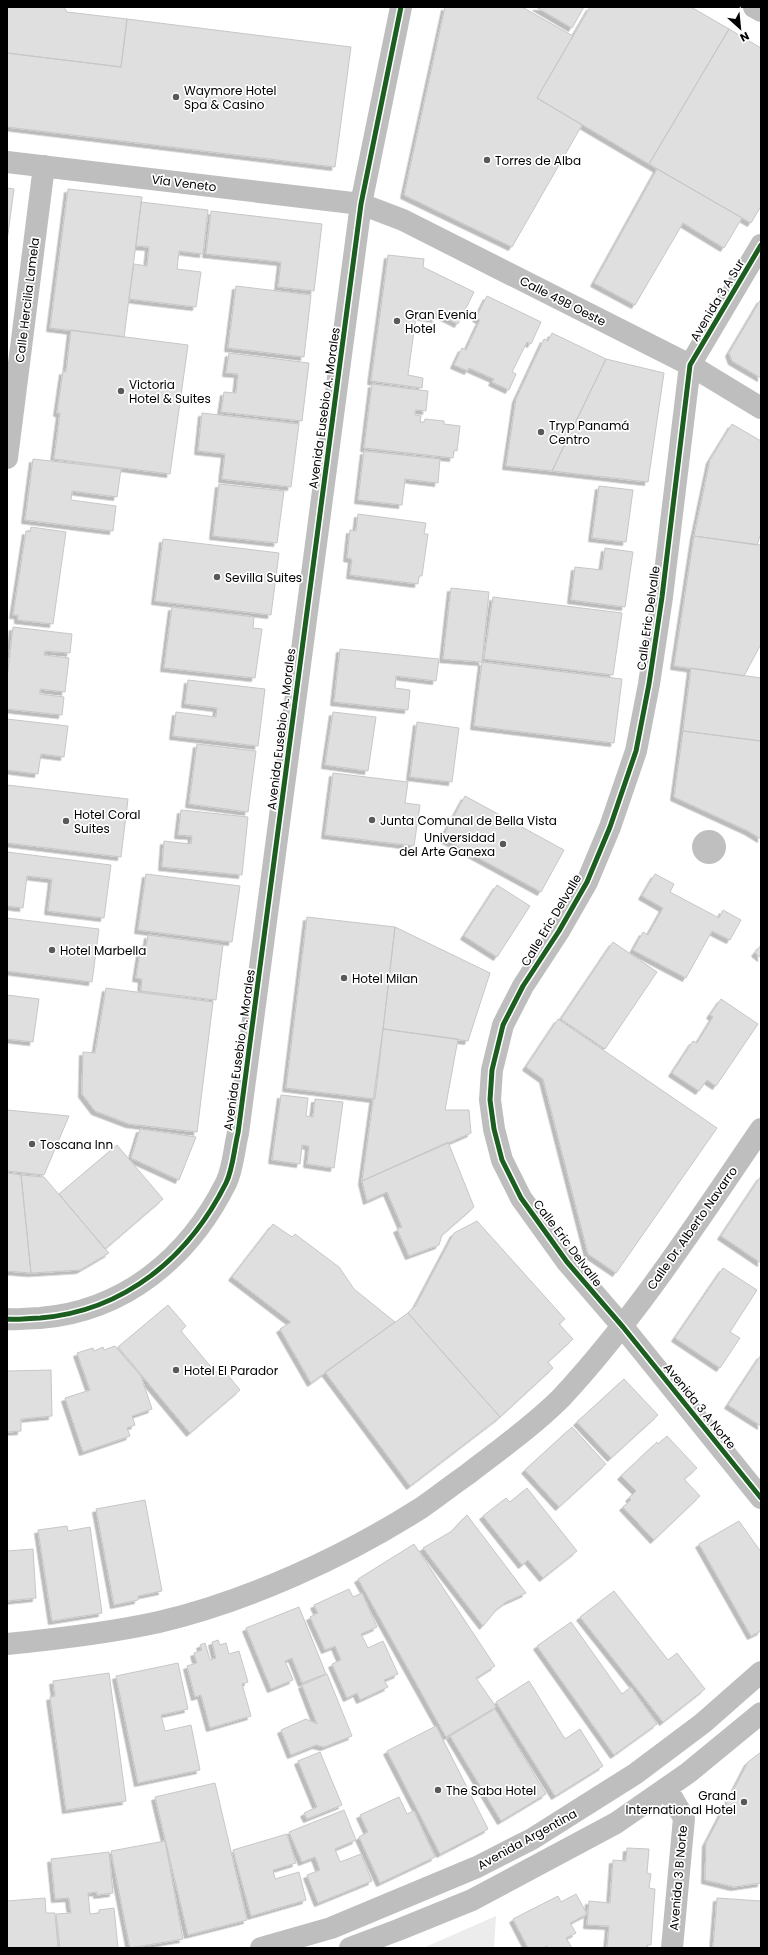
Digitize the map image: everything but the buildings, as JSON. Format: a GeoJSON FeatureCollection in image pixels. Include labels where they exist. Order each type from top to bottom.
{"type":"FeatureCollection","features":[{"type":"Feature","properties":{"kind":"street","name":"Avenida Eusebio A. Morales"},"geometry":{"type":"LineString","coordinates":[[7,1319],[56,1316],[100,1306],[134,1288],[168,1262],[202,1226],[226,1182],[238,1133],[361,204],[401,7]]}},
{"type":"Feature","properties":{"kind":"street"},"geometry":{"type":"LineString","coordinates":[[754,7],[761,11]]}},
{"type":"Feature","properties":{"kind":"street","name":"Vía Veneto"},"geometry":{"type":"LineString","coordinates":[[7,162],[361,204]]}},
{"type":"Feature","properties":{"kind":"street","name":"Calle Hercilia Lamela"},"geometry":{"type":"LineString","coordinates":[[7,458],[44,166]]}},
{"type":"Feature","properties":{"kind":"street","name":"Calle 49B Oeste"},"geometry":{"type":"LineString","coordinates":[[361,204],[403,220],[690,365],[761,408]]}},
{"type":"Feature","properties":{"kind":"street","name":"Avenida 3 A Sur"},"geometry":{"type":"LineString","coordinates":[[690,365],[761,245]]}},
{"type":"Feature","properties":{"kind":"street","name":"Calle Eric Delvalle"},"geometry":{"type":"LineString","coordinates":[[623,1327],[567,1262],[514,1187],[502,1160],[494,1129],[490,1100],[492,1070],[503,1025],[523,986],[559,932],[587,882],[610,827],[636,751],[649,684],[662,597],[690,365]]}},
{"type":"Feature","properties":{"kind":"street","name":"Calle Dr. Alberto Navarro"},"geometry":{"type":"LineString","coordinates":[[7,1644],[85,1636],[160,1622],[230,1601],[267,1587],[350,1549],[422,1507],[502,1448],[559,1400],[623,1327],[761,1129]]}},
{"type":"Feature","properties":{"kind":"street","name":"Avenida 3 A Norte"},"geometry":{"type":"LineString","coordinates":[[623,1327],[761,1498]]}},
{"type":"Feature","properties":{"kind":"street","name":"Avenida Argentina"},"geometry":{"type":"LineString","coordinates":[[261,1948],[331,1928],[477,1867],[532,1839],[635,1774],[703,1723],[761,1672]]}},
{"type":"Feature","properties":{"kind":"street"},"geometry":{"type":"LineString","coordinates":[[350,1948],[472,1900],[616,1823],[667,1789],[761,1713]]}},
{"type":"Feature","properties":{"kind":"street"},"geometry":{"type":"LineString","coordinates":[[670,1748],[688,1773]]}},
{"type":"Feature","properties":{"kind":"street","name":"Avenida 3 B Norte"},"geometry":{"type":"LineString","coordinates":[[667,1789],[684,1818],[672,1948]]}},
{"type":"Feature","properties":{"kind":"shaded area"},"geometry":{"type":"Polygon","coordinates":[[[706,830],[712,830],[721,835],[725,841],[725,853],[721,859],[712,864],[706,864],[697,859],[692,850],[692,844],[697,835],[706,830]]]}},
{"type":"Feature","properties":{"kind":"shaded area"},"geometry":{"type":"Polygon","coordinates":[[[496,1916],[494,1948],[423,1948],[496,1916]]]}},
{"type":"Feature","properties":{"kind":"cycle path"},"geometry":{"type":"LineString","coordinates":[[7,1319],[40,1318],[71,1313],[100,1304],[126,1292],[151,1276],[173,1256],[193,1234],[211,1210],[226,1183],[230,1172],[238,1133],[361,204],[401,7]]}},
{"type":"Feature","properties":{"kind":"cycle path"},"geometry":{"type":"LineString","coordinates":[[761,245],[690,365],[662,597],[649,684],[636,751],[610,827],[587,882],[559,931],[523,986],[503,1025],[492,1070],[490,1100],[494,1129],[502,1160],[521,1198],[567,1262],[623,1327],[761,1498]]}},
{"type":"Feature","properties":{"kind":"place","name":"Waymore Hotel Spa & Casino"},"geometry":{"type":"Point","coordinates":[176,97]}},
{"type":"Feature","properties":{"kind":"place","name":"Torres de Alba"},"geometry":{"type":"Point","coordinates":[487,160]}},
{"type":"Feature","properties":{"kind":"place","name":"Gran Evenia Hotel"},"geometry":{"type":"Point","coordinates":[397,321]}},
{"type":"Feature","properties":{"kind":"place","name":"Victoria Hotel & Suites"},"geometry":{"type":"Point","coordinates":[121,391]}},
{"type":"Feature","properties":{"kind":"place","name":"Tryp Panamá Centro"},"geometry":{"type":"Point","coordinates":[541,432]}},
{"type":"Feature","properties":{"kind":"place","name":"Sevilla Suites"},"geometry":{"type":"Point","coordinates":[217,577]}},
{"type":"Feature","properties":{"kind":"place","name":"Junta Comunal de Bella Vista"},"geometry":{"type":"Point","coordinates":[372,820]}},
{"type":"Feature","properties":{"kind":"place","name":"Hotel Coral Suites"},"geometry":{"type":"Point","coordinates":[66,821]}},
{"type":"Feature","properties":{"kind":"place","name":"Universidad del Arte Ganexa"},"geometry":{"type":"Point","coordinates":[503,844]}},
{"type":"Feature","properties":{"kind":"place","name":"Hotel Marbella"},"geometry":{"type":"Point","coordinates":[52,950]}},
{"type":"Feature","properties":{"kind":"place","name":"Hotel Milan"},"geometry":{"type":"Point","coordinates":[344,978]}},
{"type":"Feature","properties":{"kind":"place","name":"Toscana Inn"},"geometry":{"type":"Point","coordinates":[32,1144]}},
{"type":"Feature","properties":{"kind":"place","name":"Hotel El Parador"},"geometry":{"type":"Point","coordinates":[176,1370]}},
{"type":"Feature","properties":{"kind":"place","name":"The Saba Hotel"},"geometry":{"type":"Point","coordinates":[438,1790]}},
{"type":"Feature","properties":{"kind":"place","name":"Grand International Hotel"},"geometry":{"type":"Point","coordinates":[744,1802]}}]}
